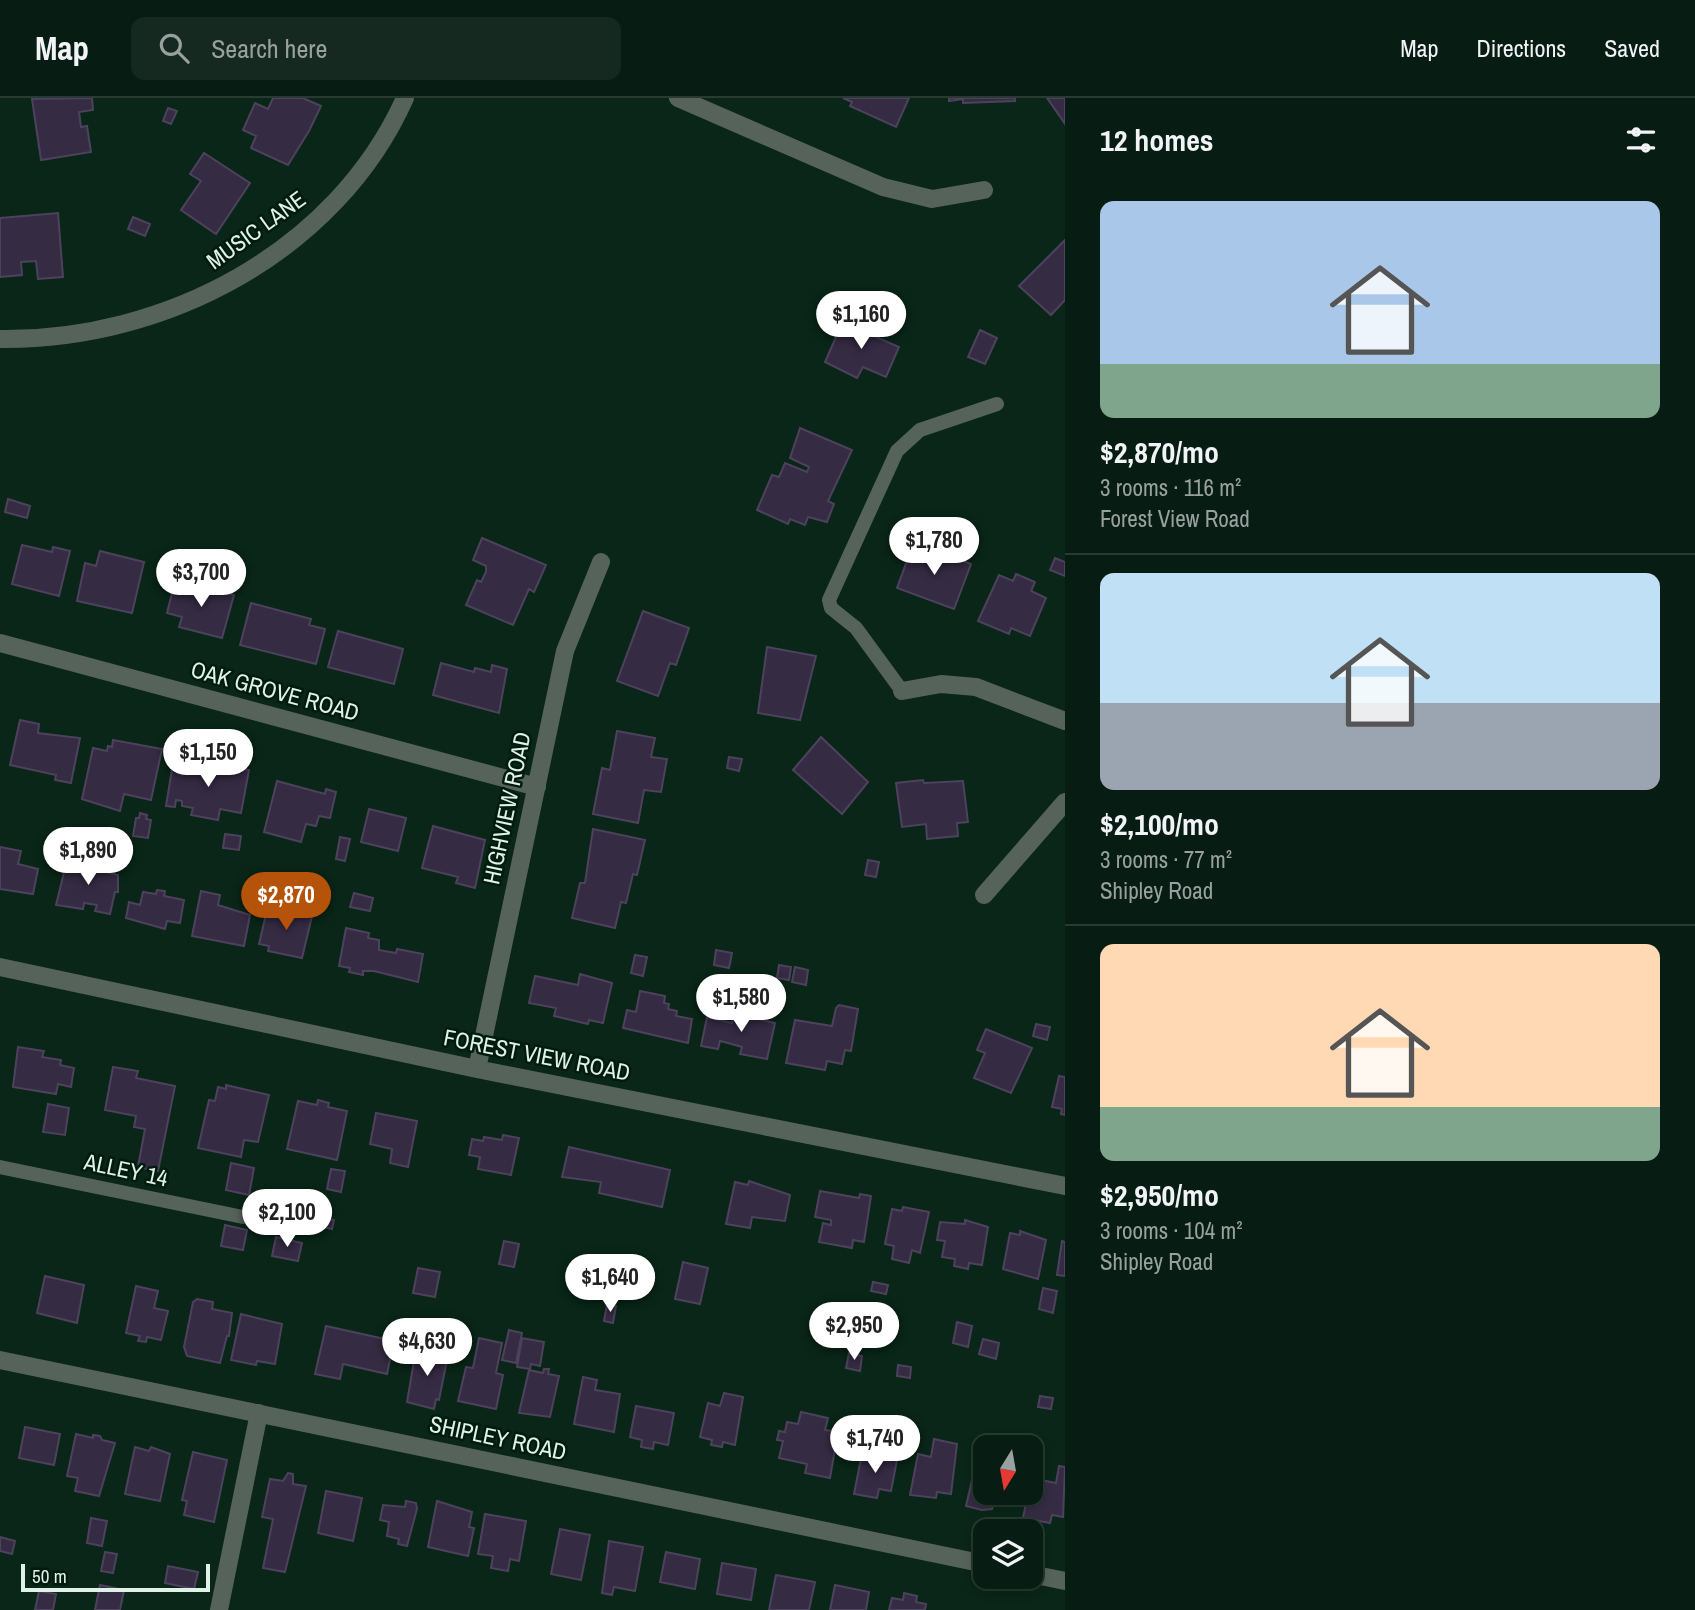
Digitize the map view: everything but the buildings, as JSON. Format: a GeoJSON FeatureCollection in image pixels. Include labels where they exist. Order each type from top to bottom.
{"type":"FeatureCollection","features":[{"type":"Feature","properties":{"kind":"street","name":"MUSIC LANE"},"geometry":{"type":"LineString","coordinates":[[0,339],[44,340],[122,325],[184,306],[238,279],[299,235],[346,191],[395,120],[405,98]]}},
{"type":"Feature","properties":{"kind":"street"},"geometry":{"type":"LineString","coordinates":[[678,98],[883,187],[932,199],[984,190]]}},
{"type":"Feature","properties":{"kind":"street","name":"HIGHVIEW ROAD"},"geometry":{"type":"LineString","coordinates":[[477,1069],[565,651],[601,562]]}},
{"type":"Feature","properties":{"kind":"street","name":"OAK GROVE ROAD"},"geometry":{"type":"LineString","coordinates":[[0,643],[537,787]]}},
{"type":"Feature","properties":{"kind":"street"},"geometry":{"type":"LineString","coordinates":[[902,691],[941,684],[976,687],[1065,721]]}},
{"type":"Feature","properties":{"kind":"street"},"geometry":{"type":"LineString","coordinates":[[984,895],[1065,802]]}},
{"type":"Feature","properties":{"kind":"street","name":"FOREST VIEW ROAD"},"geometry":{"type":"LineString","coordinates":[[0,967],[477,1069],[1065,1185]]}},
{"type":"Feature","properties":{"kind":"street","name":"SHIPLEY ROAD"},"geometry":{"type":"LineString","coordinates":[[0,1360],[973,1562]]}},
{"type":"Feature","properties":{"kind":"street"},"geometry":{"type":"LineString","coordinates":[[219,1610],[259,1413]]}},
{"type":"Feature","properties":{"kind":"street"},"geometry":{"type":"LineString","coordinates":[[1043,1576],[1065,1581]]}},
{"type":"Feature","properties":{"kind":"lane"},"geometry":{"type":"LineString","coordinates":[[902,691],[856,628],[831,608],[828,600],[897,451],[920,430],[997,404]]}},
{"type":"Feature","properties":{"kind":"lane","name":"ALLEY 14"},"geometry":{"type":"LineString","coordinates":[[0,1167],[243,1217]]}}]}
